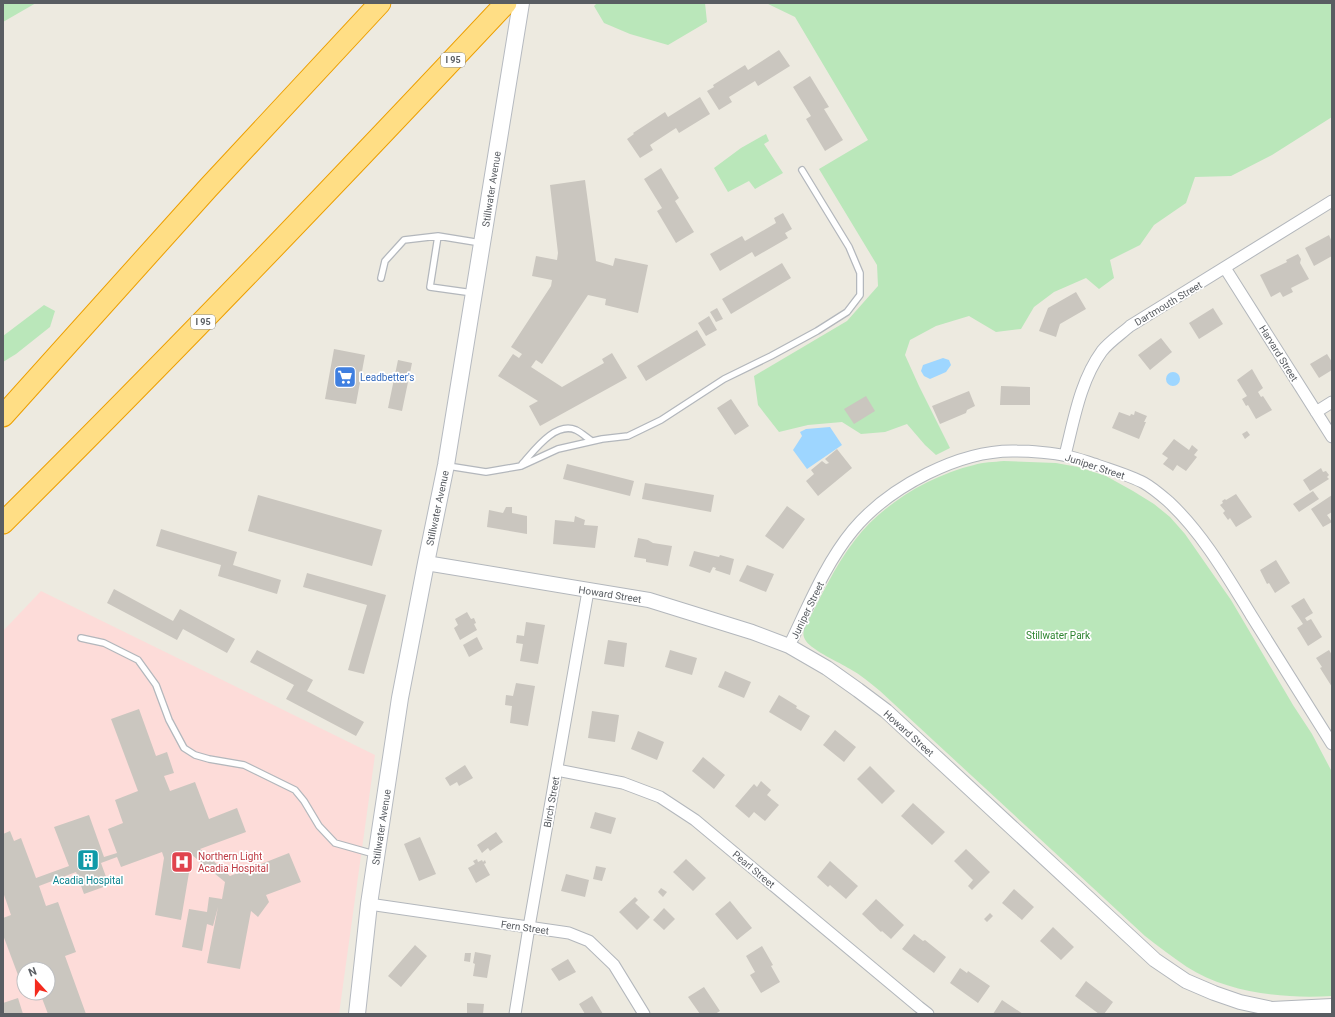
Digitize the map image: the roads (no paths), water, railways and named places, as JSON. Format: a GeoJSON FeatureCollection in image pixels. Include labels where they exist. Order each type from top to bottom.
{"type":"FeatureCollection","features":[{"type":"Feature","properties":{"kind":"highway"},"geometry":{"type":"LineString","coordinates":[[3,416],[208,188],[380,3]]}},
{"type":"Feature","properties":{"kind":"highway","name":"I 95"},"geometry":{"type":"LineString","coordinates":[[3,523],[194,332],[400,117],[506,3]]}},
{"type":"Feature","properties":{"kind":"main road","name":"Stillwater Avenue"},"geometry":{"type":"LineString","coordinates":[[357,1014],[369,904],[400,698],[446,465],[521,3]]}},
{"type":"Feature","properties":{"kind":"street","name":"Dartmouth Street"},"geometry":{"type":"LineString","coordinates":[[1065,455],[1082,390],[1091,368],[1103,349],[1130,326],[1332,201]]}},
{"type":"Feature","properties":{"kind":"street","name":"Harvard Street"},"geometry":{"type":"LineString","coordinates":[[1225,268],[1332,437]]}},
{"type":"Feature","properties":{"kind":"street"},"geometry":{"type":"LineString","coordinates":[[1316,412],[1332,402]]}},
{"type":"Feature","properties":{"kind":"street","name":"Juniper Street"},"geometry":{"type":"LineString","coordinates":[[789,646],[830,562],[853,530],[876,507],[904,487],[936,469],[953,462],[992,453],[1015,451],[1065,455],[1111,470],[1144,483],[1168,502],[1189,523],[1238,594],[1332,744]]}},
{"type":"Feature","properties":{"kind":"street","name":"Howard Street"},"geometry":{"type":"LineString","coordinates":[[426,563],[649,600],[752,632],[789,646],[827,668],[886,711],[1154,960],[1186,981],[1240,1002],[1272,1009],[1332,1006]]}},
{"type":"Feature","properties":{"kind":"street","name":"Birch Street"},"geometry":{"type":"LineString","coordinates":[[515,1014],[588,591]]}},
{"type":"Feature","properties":{"kind":"street","name":"Pearl Street"},"geometry":{"type":"LineString","coordinates":[[557,770],[623,784],[660,797],[695,820],[928,1014]]}},
{"type":"Feature","properties":{"kind":"street","name":"Fern Street"},"geometry":{"type":"LineString","coordinates":[[369,904],[569,933],[589,941],[614,965],[644,1014]]}},
{"type":"Feature","properties":{"kind":"lane"},"geometry":{"type":"LineString","coordinates":[[446,465],[486,472],[521,466],[558,449],[592,441],[628,436],[661,420],[724,379],[817,331],[847,312],[860,295],[860,274],[849,247],[802,170]]}},
{"type":"Feature","properties":{"kind":"lane"},"geometry":{"type":"LineString","coordinates":[[438,236],[430,287],[474,293]]}},
{"type":"Feature","properties":{"kind":"lane"},"geometry":{"type":"LineString","coordinates":[[382,278],[385,261],[404,240],[438,236],[482,243]]}},
{"type":"Feature","properties":{"kind":"lane"},"geometry":{"type":"LineString","coordinates":[[521,466],[544,439],[563,429],[576,430],[592,441]]}},
{"type":"Feature","properties":{"kind":"lane"},"geometry":{"type":"LineString","coordinates":[[81,638],[104,643],[138,660],[156,685],[169,720],[184,748],[195,755],[209,759],[244,765],[295,790],[304,801],[318,826],[335,843],[377,855]]}},
{"type":"Feature","properties":{"kind":"water"},"geometry":{"type":"Polygon","coordinates":[[[943,358],[949,360],[951,365],[946,372],[930,379],[924,376],[921,371],[923,365],[943,358]]]}},
{"type":"Feature","properties":{"kind":"water"},"geometry":{"type":"Polygon","coordinates":[[[1170,372],[1176,372],[1180,376],[1180,382],[1176,386],[1170,386],[1166,382],[1166,376],[1170,372]]]}},
{"type":"Feature","properties":{"kind":"water"},"geometry":{"type":"Polygon","coordinates":[[[830,427],[842,445],[807,469],[793,450],[802,436],[800,432],[806,429],[830,427]]]}},
{"type":"Feature","properties":{"kind":"place","name":"Leadbetter's"},"geometry":{"type":"Point","coordinates":[345,377]}},
{"type":"Feature","properties":{"kind":"place","name":"Acadia Hospital"},"geometry":{"type":"Point","coordinates":[88,860]}},
{"type":"Feature","properties":{"kind":"place","name":"Northern Light Acadia Hospital"},"geometry":{"type":"Point","coordinates":[182,862]}},
{"type":"Feature","properties":{"kind":"park label","name":"Stillwater Park"},"geometry":{"type":"Point","coordinates":[1058,635]}}]}
